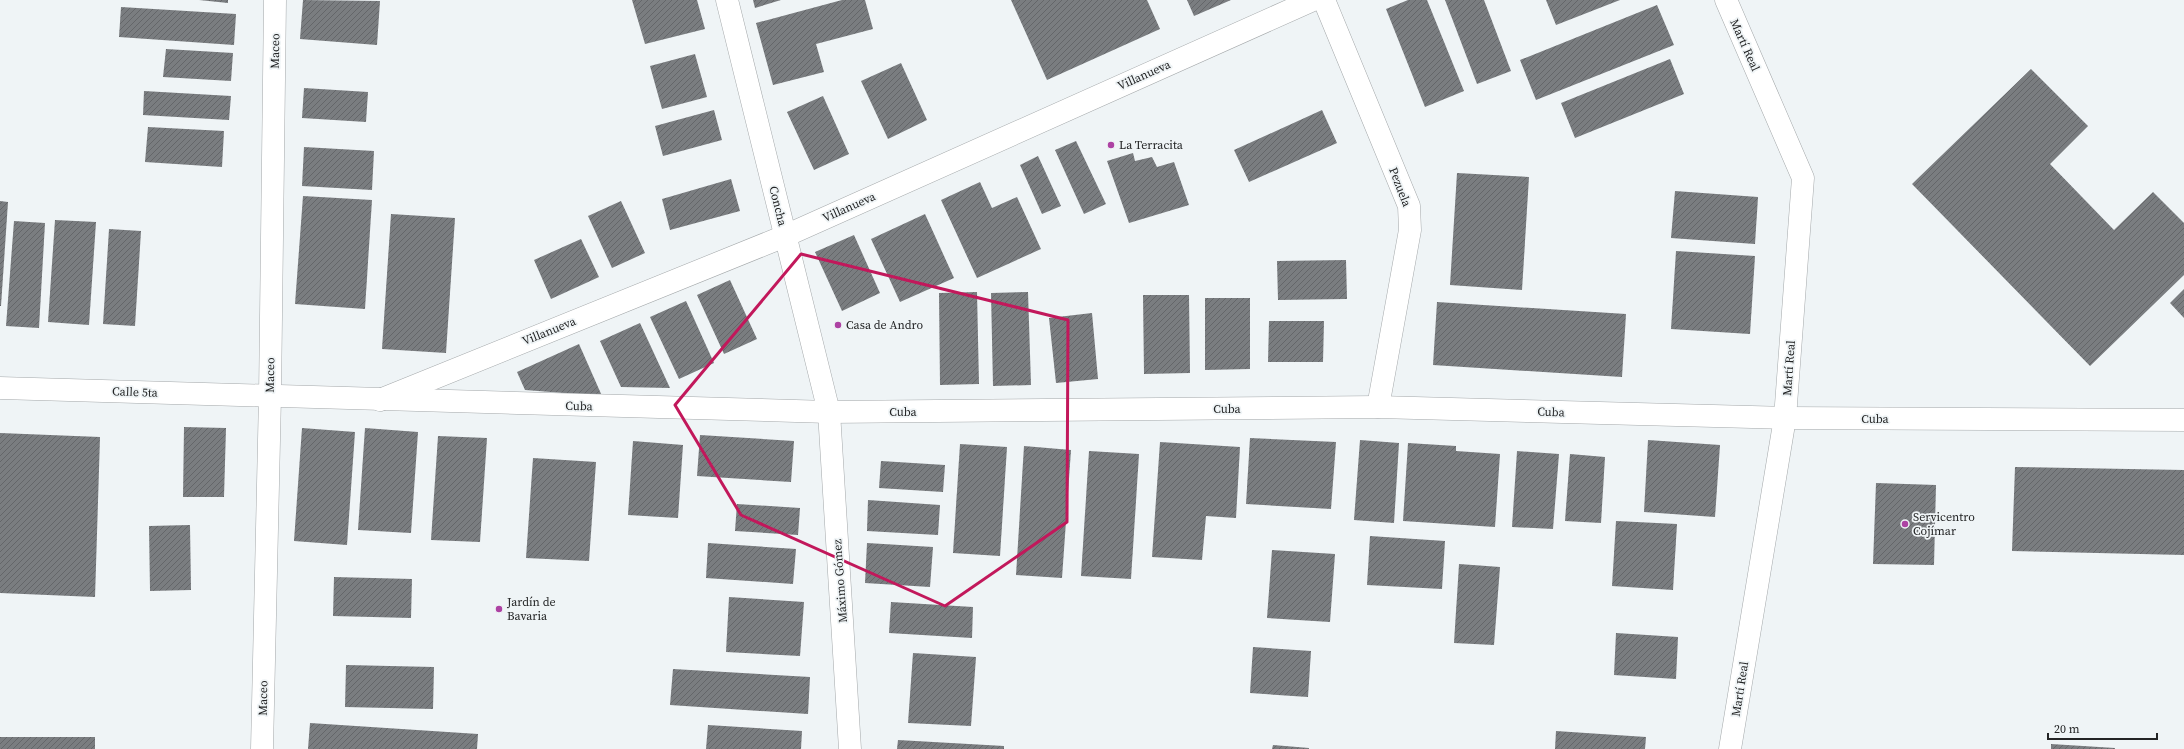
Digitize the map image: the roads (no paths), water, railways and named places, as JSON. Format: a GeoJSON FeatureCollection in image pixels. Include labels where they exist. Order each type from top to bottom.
{"type":"FeatureCollection","features":[{"type":"Feature","properties":{"kind":"street","name":"Maceo"},"geometry":{"type":"LineString","coordinates":[[262,749],[270,396],[275,0]]}},
{"type":"Feature","properties":{"kind":"street","name":"Concha"},"geometry":{"type":"LineString","coordinates":[[727,0],[829,412]]}},
{"type":"Feature","properties":{"kind":"street","name":"Villanueva"},"geometry":{"type":"LineString","coordinates":[[378,401],[786,236],[1313,0]]}},
{"type":"Feature","properties":{"kind":"street","name":"Pezuela"},"geometry":{"type":"LineString","coordinates":[[1324,0],[1409,206],[1410,230],[1378,408]]}},
{"type":"Feature","properties":{"kind":"street","name":"Martí Real"},"geometry":{"type":"LineString","coordinates":[[1726,0],[1803,178],[1785,418],[1730,749]]}},
{"type":"Feature","properties":{"kind":"street","name":"Calle 5ta"},"geometry":{"type":"LineString","coordinates":[[0,388],[270,396]]}},
{"type":"Feature","properties":{"kind":"street","name":"Cuba"},"geometry":{"type":"LineString","coordinates":[[270,396],[378,401],[829,412],[1378,408],[1785,418],[2184,420]]}},
{"type":"Feature","properties":{"kind":"street","name":"Máximo Gómez"},"geometry":{"type":"LineString","coordinates":[[829,412],[850,749]]}},
{"type":"Feature","properties":{"kind":"place","name":"La Terracita"},"geometry":{"type":"Point","coordinates":[1111,145]}},
{"type":"Feature","properties":{"kind":"place","name":"Casa de Andro"},"geometry":{"type":"Point","coordinates":[838,325]}},
{"type":"Feature","properties":{"kind":"place","name":"Servicentro Cojímar"},"geometry":{"type":"Point","coordinates":[1905,524]}},
{"type":"Feature","properties":{"kind":"place","name":"Jardín de Bavaria"},"geometry":{"type":"Point","coordinates":[499,609]}}]}
